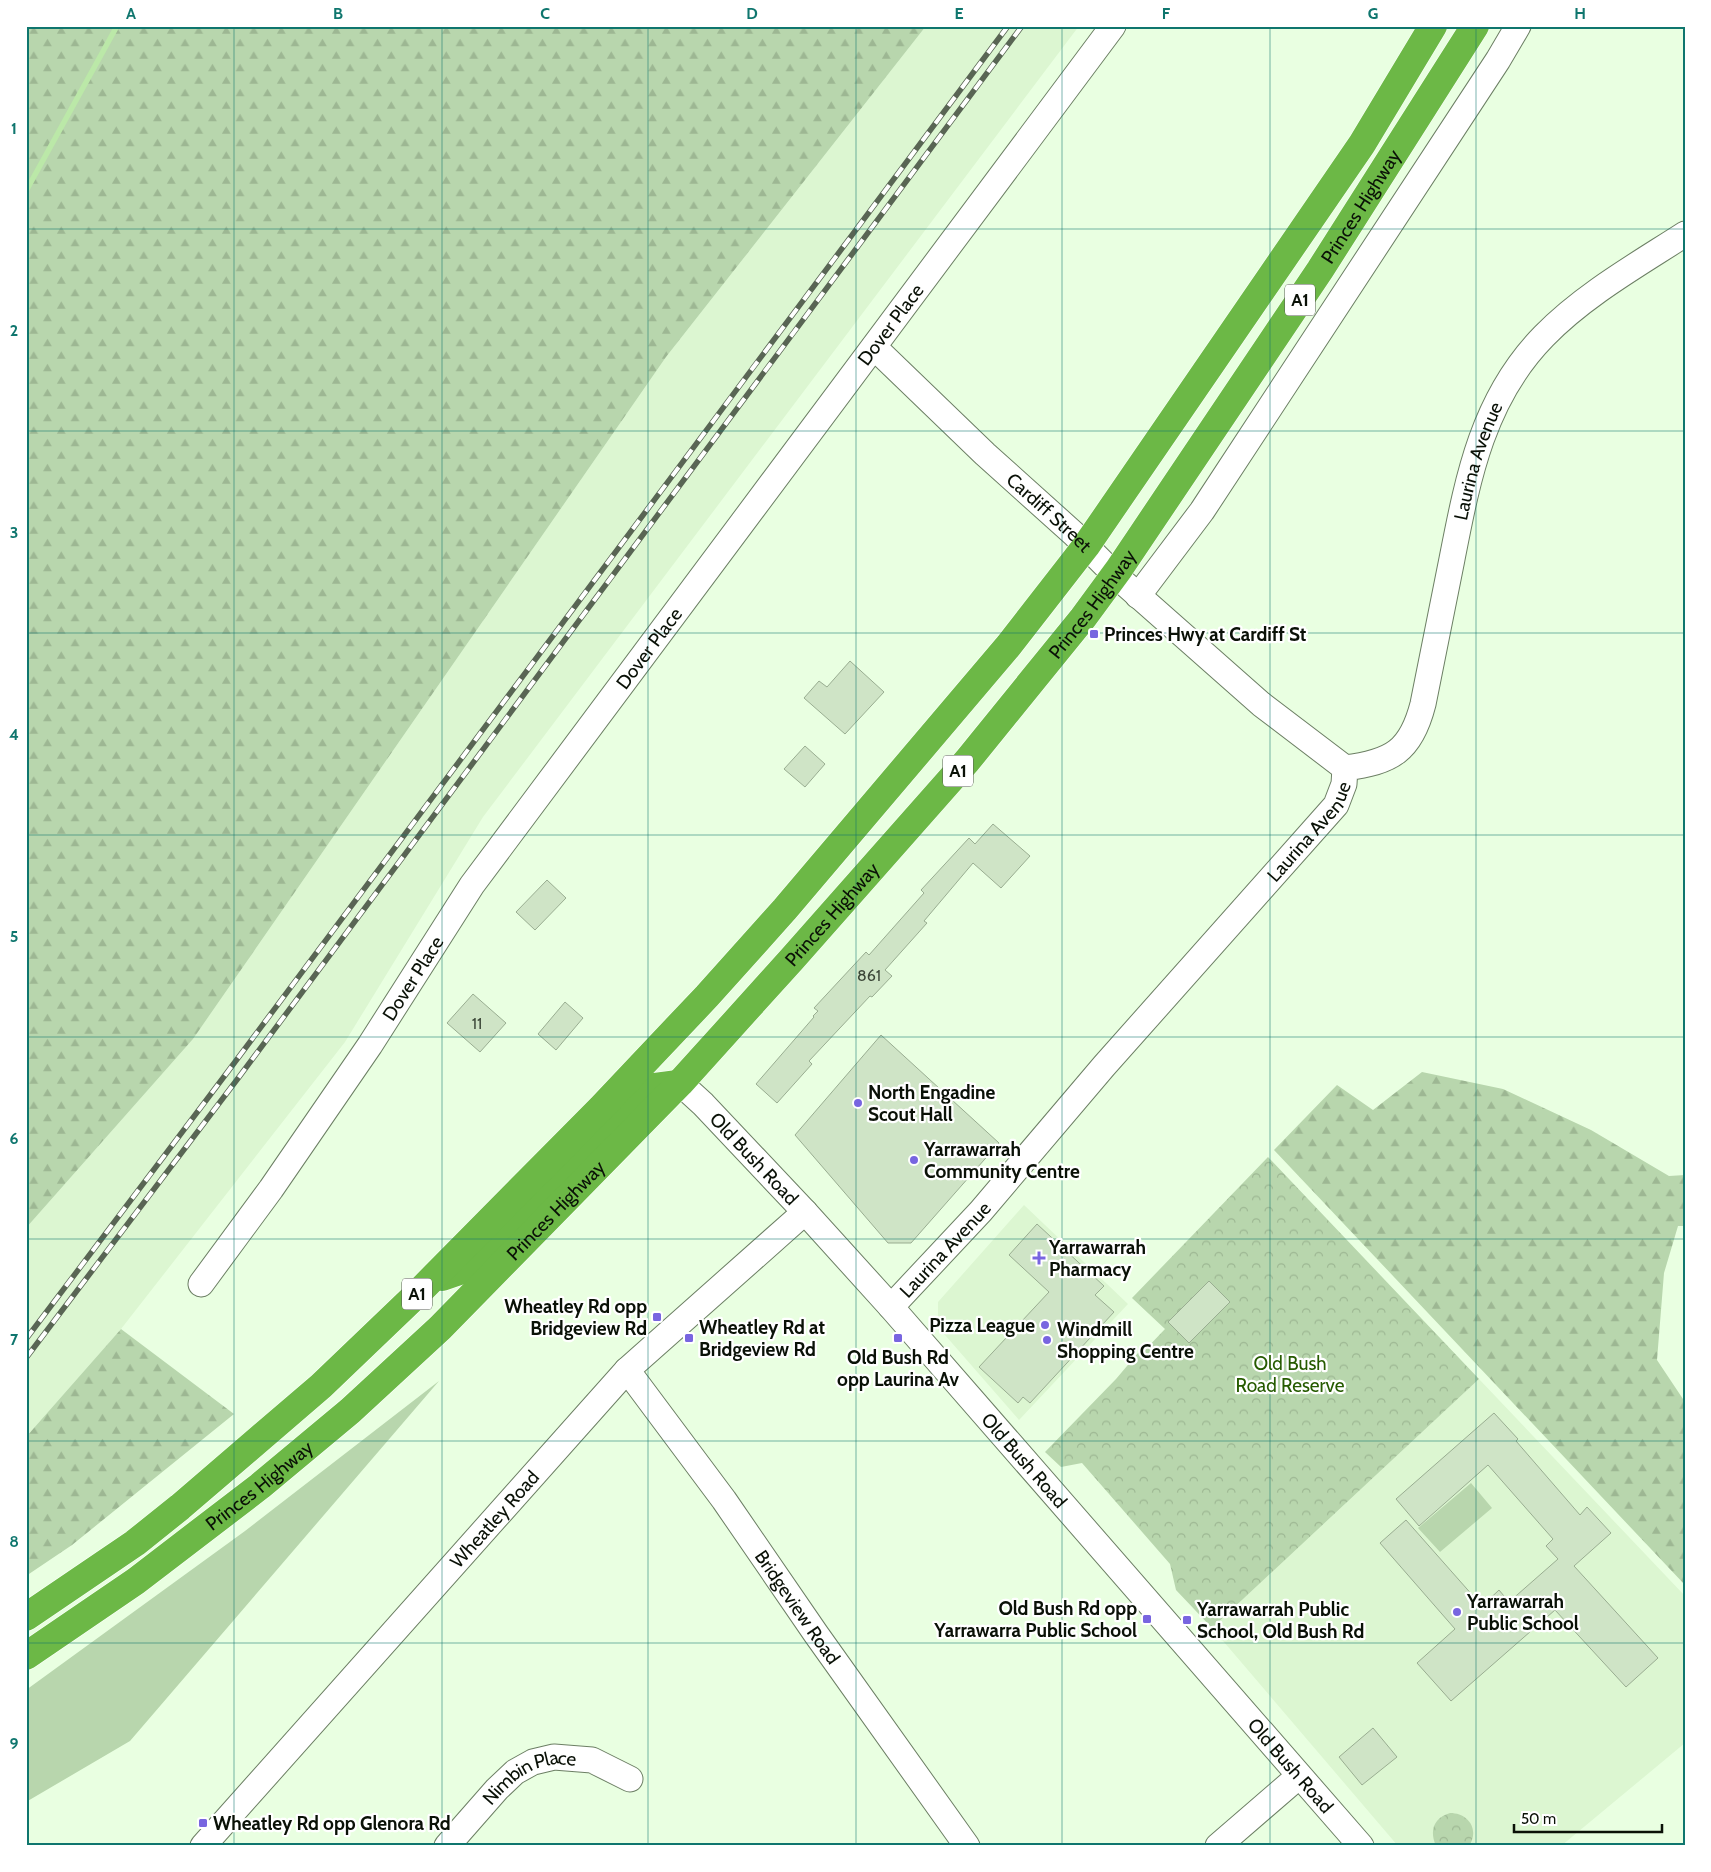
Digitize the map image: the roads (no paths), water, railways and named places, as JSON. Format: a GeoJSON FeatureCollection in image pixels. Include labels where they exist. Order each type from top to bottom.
{"type":"FeatureCollection","features":[{"type":"Feature","properties":{"kind":"highway","name":"Princes Highway"},"geometry":{"type":"LineString","coordinates":[[26,1617],[135,1543],[180,1507],[321,1386],[431,1280],[601,1108],[707,996],[784,909],[1009,645],[1086,546],[1362,144],[1433,26]]}},
{"type":"Feature","properties":{"kind":"highway","name":"Princes Highway"},"geometry":{"type":"LineString","coordinates":[[26,1656],[105,1604],[197,1536],[350,1411],[440,1328],[680,1083],[967,761],[1083,618],[1115,575],[1320,270],[1475,26]]}},
{"type":"Feature","properties":{"kind":"highway"},"geometry":{"type":"LineString","coordinates":[[431,1280],[455,1274],[471,1267],[486,1255],[642,1094],[655,1087],[680,1083],[685,1051],[692,1029],[707,996]]}},
{"type":"Feature","properties":{"kind":"street","name":"Dover Place"},"geometry":{"type":"LineString","coordinates":[[201,1284],[271,1189],[370,1045],[472,885],[1113,26]]}},
{"type":"Feature","properties":{"kind":"street"},"geometry":{"type":"LineString","coordinates":[[1138,596],[1202,511],[1498,60],[1518,26]]}},
{"type":"Feature","properties":{"kind":"street","name":"Laurina Avenue"},"geometry":{"type":"LineString","coordinates":[[891,1307],[981,1211],[1104,1066],[1336,806],[1344,784],[1345,768],[1364,766],[1392,756],[1410,739],[1415,730],[1423,704],[1475,455],[1499,396],[1514,373],[1544,336],[1566,316],[1595,294],[1685,234]]}},
{"type":"Feature","properties":{"kind":"street","name":"Cardiff Street"},"geometry":{"type":"LineString","coordinates":[[874,347],[985,454],[1138,596],[1261,704],[1345,768]]}},
{"type":"Feature","properties":{"kind":"street","name":"Old Bush Road"},"geometry":{"type":"LineString","coordinates":[[680,1083],[704,1104],[891,1307],[1361,1846]]}},
{"type":"Feature","properties":{"kind":"street","name":"Wheatley Road"},"geometry":{"type":"LineString","coordinates":[[203,1846],[627,1370],[805,1212]]}},
{"type":"Feature","properties":{"kind":"street","name":"Bridgeview Road"},"geometry":{"type":"LineString","coordinates":[[627,1370],[724,1500],[816,1634],[967,1846]]}},
{"type":"Feature","properties":{"kind":"street","name":"Nimbin Place"},"geometry":{"type":"LineString","coordinates":[[447,1846],[497,1789],[515,1772],[533,1762],[554,1757],[592,1760],[630,1779]]}},
{"type":"Feature","properties":{"kind":"street"},"geometry":{"type":"LineString","coordinates":[[1218,1846],[1299,1776]]}},
{"type":"Feature","properties":{"kind":"waterway"},"geometry":{"type":"LineString","coordinates":[[26,191],[117,26]]}},
{"type":"Feature","properties":{"kind":"railway"},"geometry":{"type":"LineString","coordinates":[[26,1339],[1008,26]]}},
{"type":"Feature","properties":{"kind":"railway"},"geometry":{"type":"LineString","coordinates":[[26,1358],[239,1077],[1022,26]]}},
{"type":"Feature","properties":{"kind":"place","name":"Princes Hwy at Cardiff St"},"geometry":{"type":"Point","coordinates":[1094,634]}},
{"type":"Feature","properties":{"kind":"place","name":"North Engadine Scout Hall"},"geometry":{"type":"Point","coordinates":[858,1103]}},
{"type":"Feature","properties":{"kind":"place","name":"Yarrawarrah Community Centre"},"geometry":{"type":"Point","coordinates":[914,1160]}},
{"type":"Feature","properties":{"kind":"place","name":"Yarrawarrah Pharmacy"},"geometry":{"type":"Point","coordinates":[1039,1258]}},
{"type":"Feature","properties":{"kind":"place","name":"Wheatley Rd opp Bridgeview Rd"},"geometry":{"type":"Point","coordinates":[657,1317]}},
{"type":"Feature","properties":{"kind":"place","name":"Pizza League"},"geometry":{"type":"Point","coordinates":[1045,1325]}},
{"type":"Feature","properties":{"kind":"place","name":"Wheatley Rd at Bridgeview Rd"},"geometry":{"type":"Point","coordinates":[689,1338]}},
{"type":"Feature","properties":{"kind":"place","name":"Old Bush Rd opp Laurina Av"},"geometry":{"type":"Point","coordinates":[898,1338]}},
{"type":"Feature","properties":{"kind":"place","name":"Windmill Shopping Centre"},"geometry":{"type":"Point","coordinates":[1047,1340]}},
{"type":"Feature","properties":{"kind":"place","name":"Yarrawarrah Public School"},"geometry":{"type":"Point","coordinates":[1457,1612]}},
{"type":"Feature","properties":{"kind":"place","name":"Old Bush Rd opp Yarrawarra Public School"},"geometry":{"type":"Point","coordinates":[1147,1619]}},
{"type":"Feature","properties":{"kind":"place","name":"Yarrawarrah Public School, Old Bush Rd"},"geometry":{"type":"Point","coordinates":[1187,1620]}},
{"type":"Feature","properties":{"kind":"place","name":"Wheatley Rd opp Glenora Rd"},"geometry":{"type":"Point","coordinates":[203,1823]}},
{"type":"Feature","properties":{"kind":"park label","name":"Old Bush Road Reserve"},"geometry":{"type":"Point","coordinates":[1290,1374]}}]}
